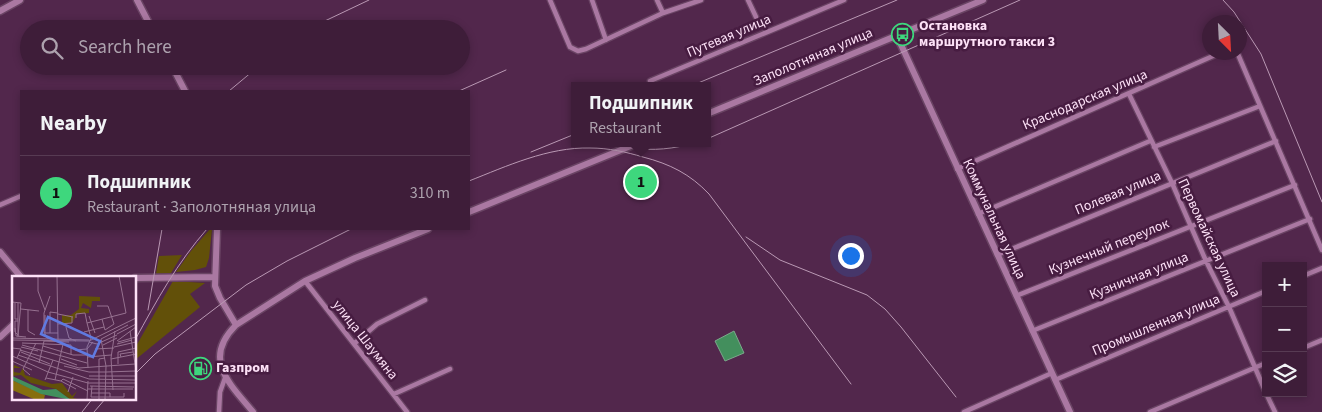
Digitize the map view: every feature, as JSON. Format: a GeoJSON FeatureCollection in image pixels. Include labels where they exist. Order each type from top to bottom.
{"type":"FeatureCollection","features":[{"type":"Feature","properties":{"kind":"main road"},"geometry":{"type":"LineString","coordinates":[[0,11],[20,0]]}},
{"type":"Feature","properties":{"kind":"main road"},"geometry":{"type":"LineString","coordinates":[[137,0],[147,20]]}},
{"type":"Feature","properties":{"kind":"main road","name":"Заполотняная улица"},"geometry":{"type":"LineString","coordinates":[[711,112],[983,0]]}},
{"type":"Feature","properties":{"kind":"main road","name":"Коммунальная улица"},"geometry":{"type":"LineString","coordinates":[[896,36],[1070,412]]}},
{"type":"Feature","properties":{"kind":"main road"},"geometry":{"type":"LineString","coordinates":[[177,75],[184,90]]}},
{"type":"Feature","properties":{"kind":"main road"},"geometry":{"type":"LineString","coordinates":[[470,212],[628,147]]}},
{"type":"Feature","properties":{"kind":"main road"},"geometry":{"type":"LineString","coordinates":[[217,230],[215,286],[236,324]]}},
{"type":"Feature","properties":{"kind":"main road"},"geometry":{"type":"LineString","coordinates":[[253,412],[225,378],[220,363],[220,350],[227,334],[236,324],[305,281],[426,230]]}},
{"type":"Feature","properties":{"kind":"main road"},"geometry":{"type":"LineString","coordinates":[[0,252],[20,276]]}},
{"type":"Feature","properties":{"kind":"main road"},"geometry":{"type":"LineString","coordinates":[[136,278],[215,277]]}},
{"type":"Feature","properties":{"kind":"main road"},"geometry":{"type":"LineString","coordinates":[[0,337],[12,326]]}},
{"type":"Feature","properties":{"kind":"street"},"geometry":{"type":"LineString","coordinates":[[550,0],[570,47],[578,51],[663,13],[700,0]]}},
{"type":"Feature","properties":{"kind":"street"},"geometry":{"type":"LineString","coordinates":[[592,0],[606,40]]}},
{"type":"Feature","properties":{"kind":"street"},"geometry":{"type":"LineString","coordinates":[[657,0],[663,13]]}},
{"type":"Feature","properties":{"kind":"street"},"geometry":{"type":"LineString","coordinates":[[748,0],[756,17]]}},
{"type":"Feature","properties":{"kind":"street","name":"Путевая улица"},"geometry":{"type":"LineString","coordinates":[[650,81],[844,0]]}},
{"type":"Feature","properties":{"kind":"street","name":"Краснодарская улица"},"geometry":{"type":"LineString","coordinates":[[957,169],[1204,60]]}},
{"type":"Feature","properties":{"kind":"street"},"geometry":{"type":"LineString","coordinates":[[1240,60],[1322,250]]}},
{"type":"Feature","properties":{"kind":"street","name":"Первомайская улица"},"geometry":{"type":"LineString","coordinates":[[1129,94],[1229,307],[1262,385]]}},
{"type":"Feature","properties":{"kind":"street"},"geometry":{"type":"LineString","coordinates":[[1154,147],[1260,106]]}},
{"type":"Feature","properties":{"kind":"street"},"geometry":{"type":"LineString","coordinates":[[978,214],[1150,141]]}},
{"type":"Feature","properties":{"kind":"street","name":"Полевая улица"},"geometry":{"type":"LineString","coordinates":[[997,255],[1276,141]]}},
{"type":"Feature","properties":{"kind":"street","name":"Кузнечный переулок"},"geometry":{"type":"LineString","coordinates":[[1016,296],[1295,185]]}},
{"type":"Feature","properties":{"kind":"street"},"geometry":{"type":"LineString","coordinates":[[0,205],[20,196]]}},
{"type":"Feature","properties":{"kind":"street","name":"Кузничная улица"},"geometry":{"type":"LineString","coordinates":[[1032,331],[1310,220]]}},
{"type":"Feature","properties":{"kind":"street"},"geometry":{"type":"LineString","coordinates":[[1307,274],[1322,268]]}},
{"type":"Feature","properties":{"kind":"street","name":"улица Шаумяна"},"geometry":{"type":"LineString","coordinates":[[305,281],[407,412]]}},
{"type":"Feature","properties":{"kind":"street","name":"Промышленная улица"},"geometry":{"type":"LineString","coordinates":[[1055,380],[1262,293]]}},
{"type":"Feature","properties":{"kind":"street"},"geometry":{"type":"LineString","coordinates":[[355,343],[377,324],[424,300]]}},
{"type":"Feature","properties":{"kind":"street"},"geometry":{"type":"LineString","coordinates":[[1307,346],[1322,340]]}},
{"type":"Feature","properties":{"kind":"street"},"geometry":{"type":"LineString","coordinates":[[1150,412],[1262,365]]}},
{"type":"Feature","properties":{"kind":"street"},"geometry":{"type":"LineString","coordinates":[[394,394],[450,369]]}},
{"type":"Feature","properties":{"kind":"street"},"geometry":{"type":"LineString","coordinates":[[964,412],[1052,373]]}},
{"type":"Feature","properties":{"kind":"street"},"geometry":{"type":"LineString","coordinates":[[219,412],[220,392],[225,378]]}},
{"type":"Feature","properties":{"kind":"street","name":"Первомайская улица"},"geometry":{"type":"LineString","coordinates":[[1268,397],[1275,412]]}},
{"type":"Feature","properties":{"kind":"shaded area"},"geometry":{"type":"Polygon","coordinates":[[[209,230],[212,230],[209,258],[206,267],[176,272],[209,230]]]}},
{"type":"Feature","properties":{"kind":"shaded area"},"geometry":{"type":"Polygon","coordinates":[[[182,255],[171,273],[156,274],[159,256],[182,255]]]}},
{"type":"Feature","properties":{"kind":"shaded area"},"geometry":{"type":"Polygon","coordinates":[[[173,281],[205,283],[190,294],[200,307],[136,359],[136,346],[173,281]]]}},
{"type":"Feature","properties":{"kind":"shaded area"},"geometry":{"type":"Polygon","coordinates":[[[734,331],[744,353],[725,361],[715,341],[734,331]]]}},
{"type":"Feature","properties":{"kind":"railway"},"geometry":{"type":"LineString","coordinates":[[327,20],[369,0]]}},
{"type":"Feature","properties":{"kind":"railway"},"geometry":{"type":"LineString","coordinates":[[701,82],[897,0]]}},
{"type":"Feature","properties":{"kind":"railway"},"geometry":{"type":"LineString","coordinates":[[711,137],[1020,0]]}},
{"type":"Feature","properties":{"kind":"railway"},"geometry":{"type":"LineString","coordinates":[[1223,0],[1234,12],[1261,54],[1322,202]]}},
{"type":"Feature","properties":{"kind":"railway"},"geometry":{"type":"LineString","coordinates":[[461,90],[506,70]]}},
{"type":"Feature","properties":{"kind":"railway"},"geometry":{"type":"LineString","coordinates":[[230,90],[248,75]]}},
{"type":"Feature","properties":{"kind":"railway"},"geometry":{"type":"LineString","coordinates":[[531,152],[571,136]]}},
{"type":"Feature","properties":{"kind":"railway"},"geometry":{"type":"LineString","coordinates":[[632,148],[663,149],[679,147]]}},
{"type":"Feature","properties":{"kind":"railway"},"geometry":{"type":"LineString","coordinates":[[470,181],[528,158],[574,149],[597,148],[624,152],[653,160],[679,171],[709,194],[851,384]]}},
{"type":"Feature","properties":{"kind":"railway"},"geometry":{"type":"LineString","coordinates":[[148,310],[162,230]]}},
{"type":"Feature","properties":{"kind":"railway"},"geometry":{"type":"LineString","coordinates":[[136,338],[177,269],[206,230]]}},
{"type":"Feature","properties":{"kind":"railway"},"geometry":{"type":"LineString","coordinates":[[136,373],[155,354],[246,285],[287,261],[349,230]]}},
{"type":"Feature","properties":{"kind":"railway"},"geometry":{"type":"LineString","coordinates":[[746,237],[780,260],[867,295],[885,309],[901,327],[956,397]]}},
{"type":"Feature","properties":{"kind":"railway"},"geometry":{"type":"LineString","coordinates":[[82,412],[91,400]]}},
{"type":"Feature","properties":{"kind":"railway"},"geometry":{"type":"LineString","coordinates":[[94,412],[104,400]]}},
{"type":"Feature","properties":{"kind":"place","name":"Остановка маршрутного такси 3"},"geometry":{"type":"Point","coordinates":[903,34]}},
{"type":"Feature","properties":{"kind":"place","name":"Подшипник"},"geometry":{"type":"Point","coordinates":[641,182]}},
{"type":"Feature","properties":{"kind":"place","name":"Газпром"},"geometry":{"type":"Point","coordinates":[200,368]}}]}
